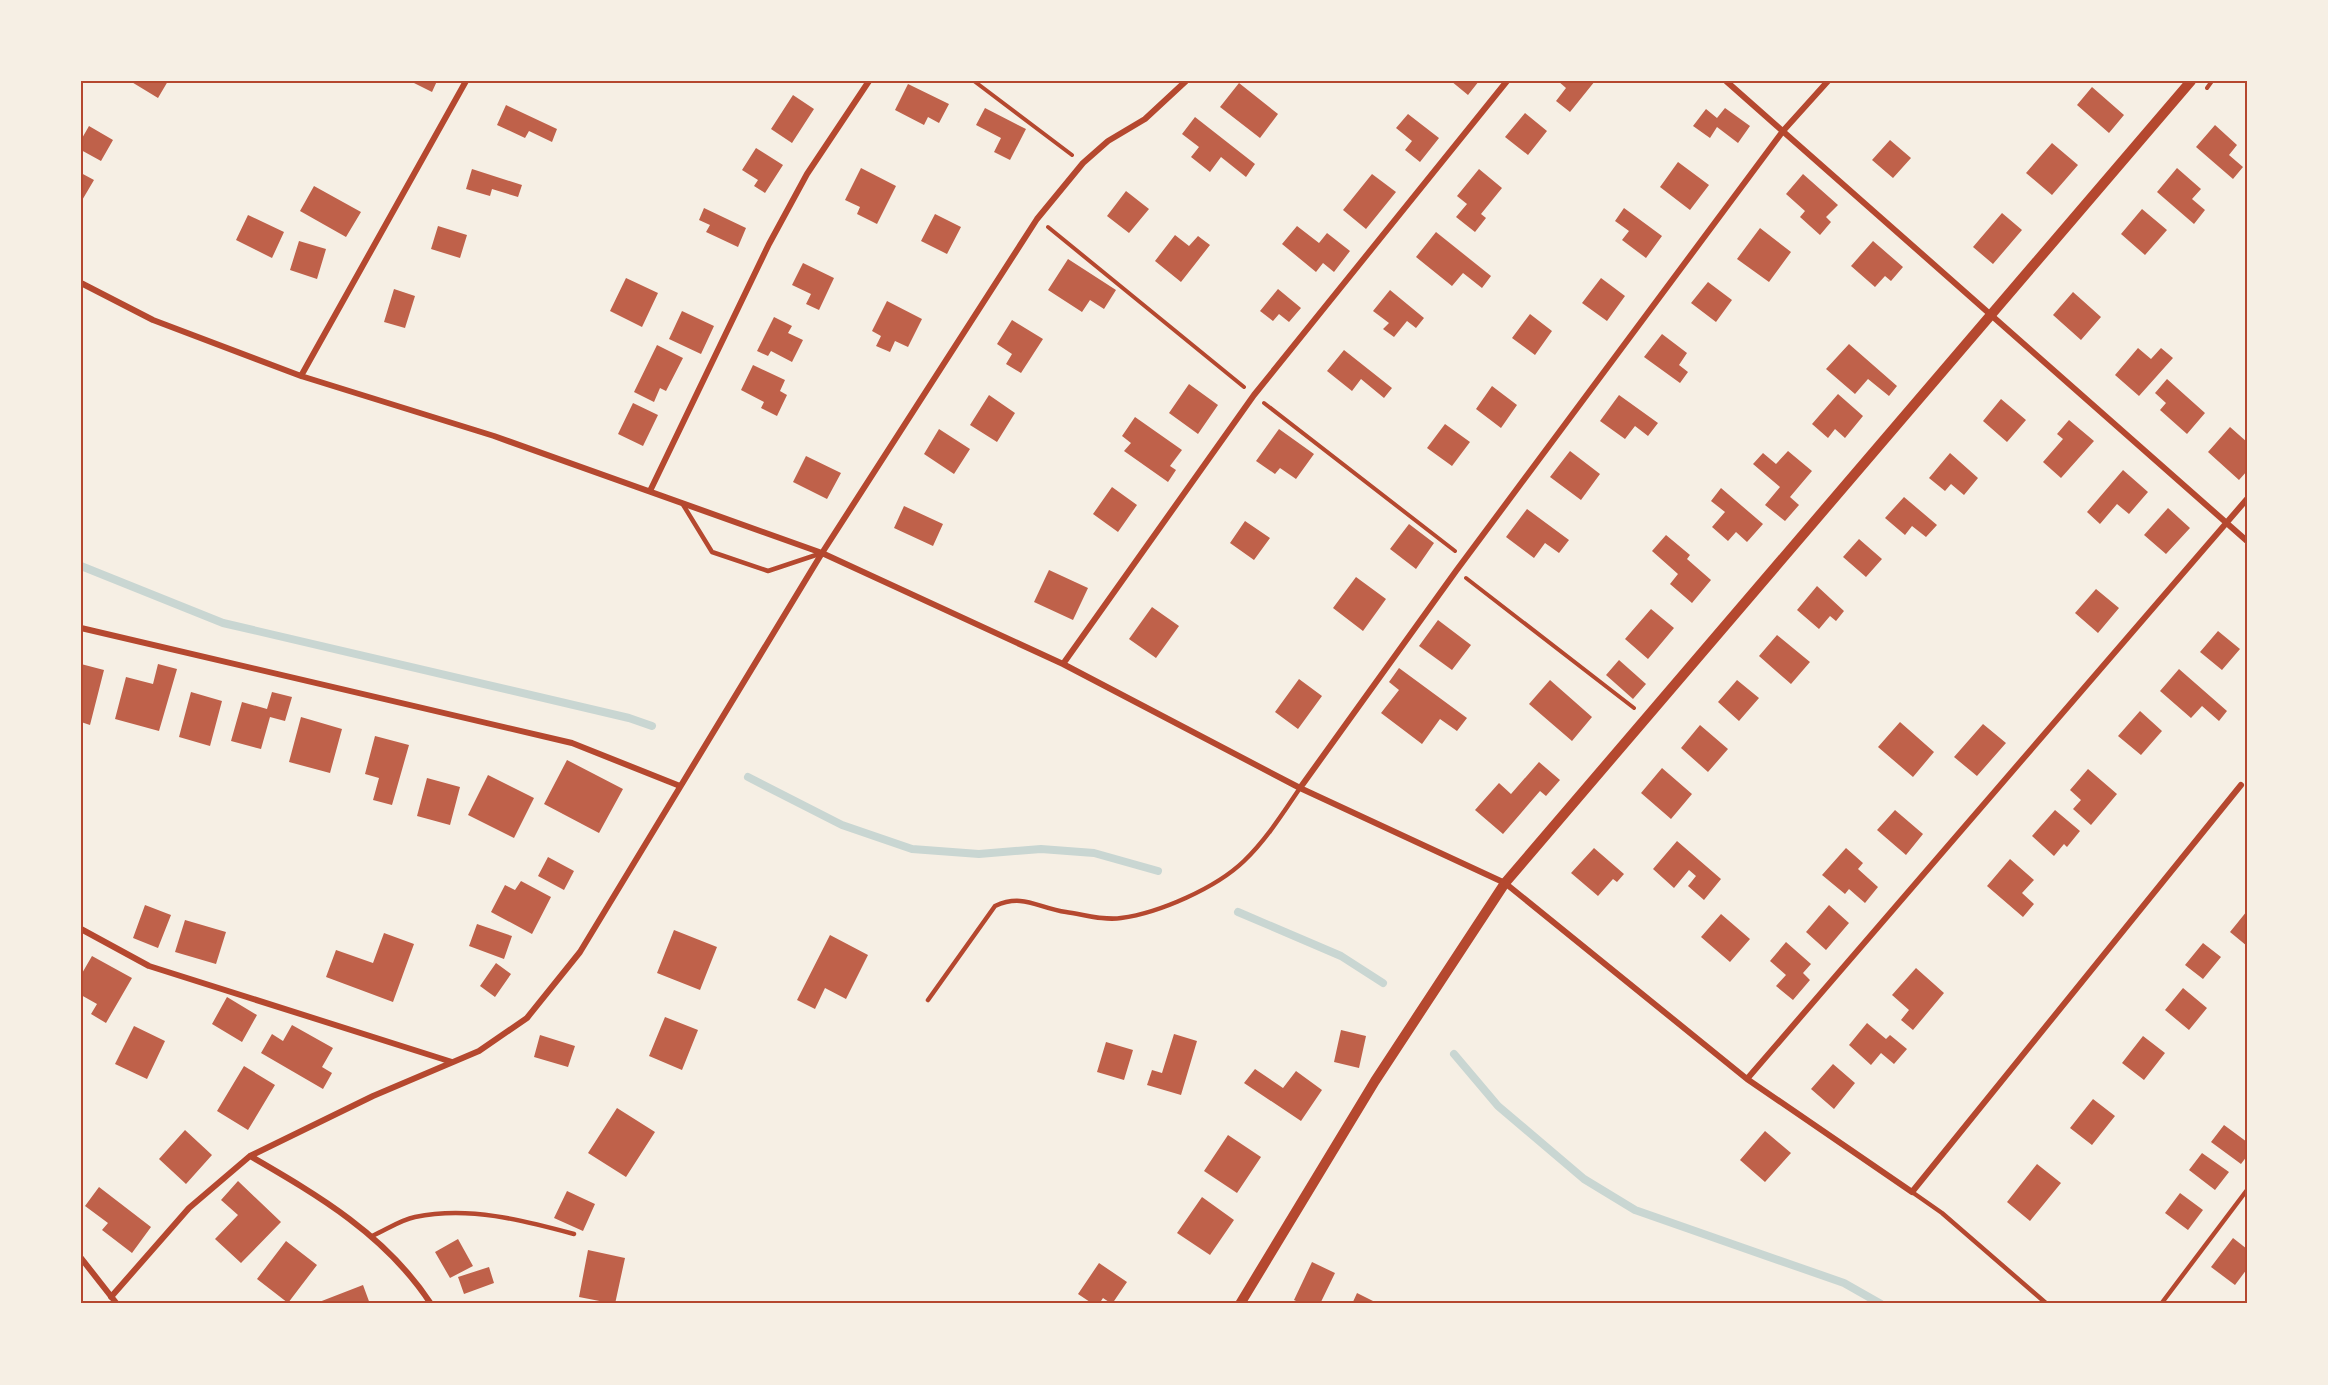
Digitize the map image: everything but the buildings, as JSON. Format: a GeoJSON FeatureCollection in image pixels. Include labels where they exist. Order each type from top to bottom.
{"type":"FeatureCollection","features":[{"type":"Feature","properties":{"kind":"street"},"geometry":{"type":"LineString","coordinates":[[301,376],[466,81]]}},
{"type":"Feature","properties":{"kind":"street"},"geometry":{"type":"LineString","coordinates":[[650,491],[769,244],[807,174],[869,81]]}},
{"type":"Feature","properties":{"kind":"street"},"geometry":{"type":"LineString","coordinates":[[111,1297],[189,1208],[250,1156],[373,1096],[479,1051],[527,1018],[580,952],[822,553],[1037,219],[1083,163],[1108,141],[1145,119],[1186,81]]}},
{"type":"Feature","properties":{"kind":"street"},"geometry":{"type":"LineString","coordinates":[[1063,664],[1254,395],[1507,81]]}},
{"type":"Feature","properties":{"kind":"street"},"geometry":{"type":"LineString","coordinates":[[1726,81],[2247,541]]}},
{"type":"Feature","properties":{"kind":"street"},"geometry":{"type":"LineString","coordinates":[[1300,788],[1456,571],[1783,131],[1828,81]]}},
{"type":"Feature","properties":{"kind":"street"},"geometry":{"type":"LineString","coordinates":[[1240,1304],[1375,1081],[1505,884],[2191,81]]}},
{"type":"Feature","properties":{"kind":"street"},"geometry":{"type":"LineString","coordinates":[[81,283],[153,321],[301,376],[494,436],[822,553],[1063,664],[1300,788],[1505,884],[1747,1079],[1912,1192],[2241,785]]}},
{"type":"Feature","properties":{"kind":"street"},"geometry":{"type":"LineString","coordinates":[[1747,1079],[2247,499]]}},
{"type":"Feature","properties":{"kind":"street"},"geometry":{"type":"LineString","coordinates":[[81,628],[572,743],[680,786]]}},
{"type":"Feature","properties":{"kind":"street"},"geometry":{"type":"LineString","coordinates":[[81,929],[149,966],[452,1062]]}},
{"type":"Feature","properties":{"kind":"street"},"geometry":{"type":"LineString","coordinates":[[250,1156],[329,1202],[372,1236],[432,1304]]}},
{"type":"Feature","properties":{"kind":"street"},"geometry":{"type":"LineString","coordinates":[[81,1258],[117,1304]]}},
{"type":"Feature","properties":{"kind":"lane"},"geometry":{"type":"LineString","coordinates":[[682,503],[712,552],[734,560],[768,572],[822,553]]}},
{"type":"Feature","properties":{"kind":"lane"},"geometry":{"type":"LineString","coordinates":[[928,1000],[995,906],[1008,900],[1023,900],[1057,911],[1119,919],[1187,900],[1243,862],[1264,838],[1300,788]]}},
{"type":"Feature","properties":{"kind":"lane"},"geometry":{"type":"LineString","coordinates":[[2161,1304],[2247,1190]]}},
{"type":"Feature","properties":{"kind":"lane"},"geometry":{"type":"LineString","coordinates":[[1912,1192],[1942,1212],[2047,1304]]}},
{"type":"Feature","properties":{"kind":"lane"},"geometry":{"type":"LineString","coordinates":[[372,1236],[413,1218],[462,1212],[520,1220],[574,1234]]}},
{"type":"Feature","properties":{"kind":"path"},"geometry":{"type":"LineString","coordinates":[[974,81],[1083,163]]}},
{"type":"Feature","properties":{"kind":"path"},"geometry":{"type":"LineString","coordinates":[[1037,219],[1254,395],[1466,558]]}},
{"type":"Feature","properties":{"kind":"path"},"geometry":{"type":"LineString","coordinates":[[1456,571],[1646,717]]}},
{"type":"Feature","properties":{"kind":"waterway"},"geometry":{"type":"LineString","coordinates":[[81,566],[223,623],[629,718],[652,726]]}},
{"type":"Feature","properties":{"kind":"waterway"},"geometry":{"type":"LineString","coordinates":[[748,777],[842,825],[912,849],[979,854],[1041,849],[1094,853],[1158,871]]}},
{"type":"Feature","properties":{"kind":"waterway"},"geometry":{"type":"LineString","coordinates":[[1238,912],[1341,956],[1383,983]]}},
{"type":"Feature","properties":{"kind":"waterway"},"geometry":{"type":"LineString","coordinates":[[1454,1054],[1498,1106],[1584,1179],[1635,1210],[1844,1283],[1881,1304]]}}]}
